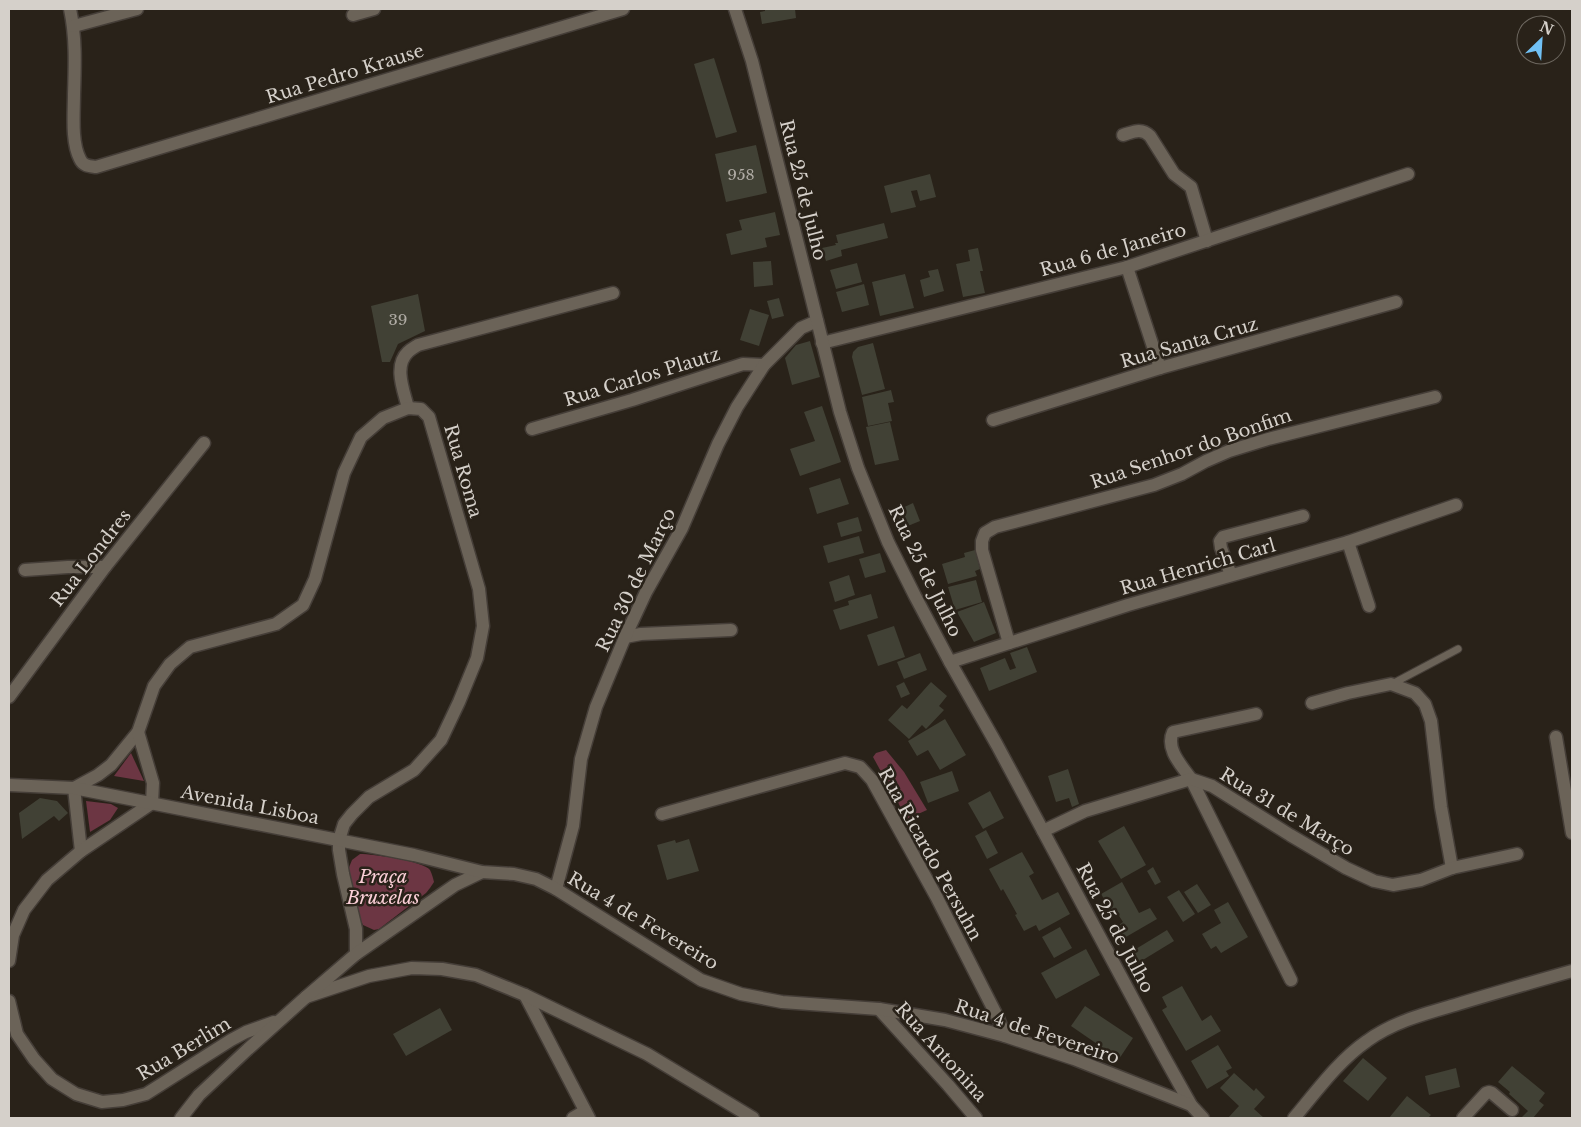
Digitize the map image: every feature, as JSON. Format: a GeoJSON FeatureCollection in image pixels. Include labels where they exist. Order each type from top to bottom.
{"type":"FeatureCollection","features":[{"type":"Feature","properties":{"kind":"street"},"geometry":{"type":"LineString","coordinates":[[70,9],[74,26],[137,9]]}},
{"type":"Feature","properties":{"kind":"street"},"geometry":{"type":"LineString","coordinates":[[353,15],[374,9]]}},
{"type":"Feature","properties":{"kind":"street","name":"Rua Pedro Krause"},"geometry":{"type":"LineString","coordinates":[[74,26],[73,132],[80,160],[86,166],[96,167],[623,9]]}},
{"type":"Feature","properties":{"kind":"street","name":"Rua 25 de Julho"},"geometry":{"type":"LineString","coordinates":[[735,9],[754,70],[840,412],[858,468],[888,542],[950,662],[997,745],[1191,1105]]}},
{"type":"Feature","properties":{"kind":"street"},"geometry":{"type":"LineString","coordinates":[[1122,135],[1138,130],[1145,131],[1150,136],[1174,174],[1191,188],[1207,241]]}},
{"type":"Feature","properties":{"kind":"street","name":"Rua 6 de Janeiro"},"geometry":{"type":"LineString","coordinates":[[822,342],[1127,267],[1408,174]]}},
{"type":"Feature","properties":{"kind":"street"},"geometry":{"type":"LineString","coordinates":[[1127,267],[1160,368]]}},
{"type":"Feature","properties":{"kind":"street"},"geometry":{"type":"LineString","coordinates":[[81,851],[74,788],[98,775],[111,764],[138,732],[154,686],[170,664],[190,647],[276,624],[302,605],[315,578],[344,473],[362,437],[383,418],[408,408],[400,369],[402,361],[408,352],[418,345],[613,293]]}},
{"type":"Feature","properties":{"kind":"street","name":"Rua Santa Cruz"},"geometry":{"type":"LineString","coordinates":[[994,420],[1160,368],[1396,302]]}},
{"type":"Feature","properties":{"kind":"street","name":"Rua 30 de Março"},"geometry":{"type":"LineString","coordinates":[[556,889],[574,826],[581,759],[596,707],[625,637],[646,592],[682,528],[718,444],[737,406],[764,365],[801,328],[817,321]]}},
{"type":"Feature","properties":{"kind":"street","name":"Rua Carlos Plautz"},"geometry":{"type":"LineString","coordinates":[[532,429],[632,400],[743,364],[764,365]]}},
{"type":"Feature","properties":{"kind":"street","name":"Rua Senhor do Bonfim"},"geometry":{"type":"LineString","coordinates":[[1009,643],[982,550],[984,533],[995,527],[1154,484],[1182,474],[1229,451],[1308,428],[1435,397]]}},
{"type":"Feature","properties":{"kind":"street","name":"Rua Roma"},"geometry":{"type":"LineString","coordinates":[[339,840],[344,824],[369,797],[414,770],[441,740],[477,658],[483,626],[479,589],[429,417],[420,409],[408,408]]}},
{"type":"Feature","properties":{"kind":"street","name":"Rua Londres"},"geometry":{"type":"LineString","coordinates":[[9,697],[104,567],[204,443]]}},
{"type":"Feature","properties":{"kind":"street","name":"Rua Henrich Carl"},"geometry":{"type":"LineString","coordinates":[[950,662],[1128,604],[1348,542],[1456,505]]}},
{"type":"Feature","properties":{"kind":"street"},"geometry":{"type":"LineString","coordinates":[[1231,575],[1221,548],[1220,541],[1223,537],[1303,516]]}},
{"type":"Feature","properties":{"kind":"street"},"geometry":{"type":"LineString","coordinates":[[1348,542],[1369,606]]}},
{"type":"Feature","properties":{"kind":"street"},"geometry":{"type":"LineString","coordinates":[[25,570],[104,567]]}},
{"type":"Feature","properties":{"kind":"street"},"geometry":{"type":"LineString","coordinates":[[625,637],[641,634],[731,630]]}},
{"type":"Feature","properties":{"kind":"street"},"geometry":{"type":"LineString","coordinates":[[1312,703],[1392,684],[1415,694],[1425,704],[1431,721],[1441,807],[1452,868]]}},
{"type":"Feature","properties":{"kind":"street"},"geometry":{"type":"LineString","coordinates":[[1256,714],[1173,732],[1170,739],[1171,747],[1177,760],[1191,779],[1292,980]]}},
{"type":"Feature","properties":{"kind":"street"},"geometry":{"type":"LineString","coordinates":[[9,961],[13,935],[24,910],[47,880],[81,851],[152,803],[152,783],[138,732]]}},
{"type":"Feature","properties":{"kind":"street"},"geometry":{"type":"LineString","coordinates":[[1556,737],[1570,802],[1572,833]]}},
{"type":"Feature","properties":{"kind":"street","name":"Rua Ricardo Persuhn"},"geometry":{"type":"LineString","coordinates":[[662,814],[845,763],[860,767],[872,780],[937,898],[998,1018],[1005,1036]]}},
{"type":"Feature","properties":{"kind":"street","name":"Rua 31 de Março"},"geometry":{"type":"LineString","coordinates":[[1043,831],[1086,811],[1191,779],[1212,786],[1346,868],[1374,881],[1393,885],[1421,880],[1452,868],[1517,854]]}},
{"type":"Feature","properties":{"kind":"street","name":"Avenida Lisboa"},"geometry":{"type":"LineString","coordinates":[[9,785],[74,788],[414,855],[482,872]]}},
{"type":"Feature","properties":{"kind":"street"},"geometry":{"type":"LineString","coordinates":[[339,840],[342,874],[356,929],[356,954]]}},
{"type":"Feature","properties":{"kind":"street","name":"Rua 4 de Fevereiro"},"geometry":{"type":"LineString","coordinates":[[181,1118],[199,1095],[279,1021],[356,954],[455,885],[482,872],[514,874],[536,879],[556,889],[701,980],[741,994],[782,1002],[879,1009],[945,1020],[1005,1036],[1074,1059],[1191,1105]]}},
{"type":"Feature","properties":{"kind":"street"},"geometry":{"type":"LineString","coordinates":[[306,997],[369,976],[412,968],[442,969],[476,975],[525,995],[647,1054],[753,1118]]}},
{"type":"Feature","properties":{"kind":"street"},"geometry":{"type":"LineString","coordinates":[[1294,1118],[1346,1058],[1386,1028],[1421,1015],[1572,971]]}},
{"type":"Feature","properties":{"kind":"street"},"geometry":{"type":"LineString","coordinates":[[525,995],[587,1115],[572,1118]]}},
{"type":"Feature","properties":{"kind":"street","name":"Rua Berlim"},"geometry":{"type":"LineString","coordinates":[[9,1000],[17,1034],[34,1059],[52,1079],[76,1094],[102,1102],[123,1100],[146,1094],[231,1040],[251,1030],[279,1021]]}},
{"type":"Feature","properties":{"kind":"street","name":"Rua Antonina"},"geometry":{"type":"LineString","coordinates":[[879,1009],[976,1118]]}},
{"type":"Feature","properties":{"kind":"street"},"geometry":{"type":"LineString","coordinates":[[1463,1118],[1486,1092],[1492,1093],[1512,1110]]}},
{"type":"Feature","properties":{"kind":"street"},"geometry":{"type":"LineString","coordinates":[[1191,1105],[1203,1118]]}},
{"type":"Feature","properties":{"kind":"lane"},"geometry":{"type":"LineString","coordinates":[[1392,684],[1458,649]]}},
{"type":"Feature","properties":{"kind":"green space"},"geometry":{"type":"Polygon","coordinates":[[[886,750],[904,772],[927,810],[907,819],[873,757],[876,753],[886,750]]]}},
{"type":"Feature","properties":{"kind":"green space"},"geometry":{"type":"Polygon","coordinates":[[[131,753],[144,781],[114,776],[131,753]]]}},
{"type":"Feature","properties":{"kind":"green space"},"geometry":{"type":"Polygon","coordinates":[[[86,801],[111,804],[118,808],[110,820],[90,832],[86,801]]]}},
{"type":"Feature","properties":{"kind":"green space","name":"Praça Bruxelas"},"geometry":{"type":"Polygon","coordinates":[[[360,854],[408,861],[426,867],[430,870],[434,882],[426,893],[379,929],[374,930],[363,925],[360,919],[348,870],[352,860],[360,854]]]}},
{"type":"Feature","properties":{"kind":"building"},"geometry":{"type":"Polygon","coordinates":[[[765,9],[795,9],[796,18],[762,24],[760,12],[765,11],[765,9]]]}},
{"type":"Feature","properties":{"kind":"building"},"geometry":{"type":"Polygon","coordinates":[[[714,58],[737,132],[716,138],[694,64],[714,58]]]}},
{"type":"Feature","properties":{"kind":"building"},"geometry":{"type":"Polygon","coordinates":[[[756,145],[767,193],[726,202],[715,154],[756,145]]]}},
{"type":"Feature","properties":{"kind":"building"},"geometry":{"type":"Polygon","coordinates":[[[930,174],[936,197],[920,201],[917,190],[911,191],[916,207],[891,213],[884,186],[930,174]]]}},
{"type":"Feature","properties":{"kind":"building"},"geometry":{"type":"Polygon","coordinates":[[[775,212],[780,235],[765,238],[767,247],[731,255],[726,234],[742,230],[739,220],[775,212]]]}},
{"type":"Feature","properties":{"kind":"building"},"geometry":{"type":"Polygon","coordinates":[[[884,223],[888,238],[841,250],[842,256],[826,261],[822,248],[836,245],[835,243],[838,243],[836,235],[884,223]]]}},
{"type":"Feature","properties":{"kind":"building"},"geometry":{"type":"Polygon","coordinates":[[[978,248],[983,271],[980,271],[985,293],[963,297],[956,264],[970,261],[968,250],[978,248]]]}},
{"type":"Feature","properties":{"kind":"building"},"geometry":{"type":"Polygon","coordinates":[[[771,261],[773,285],[754,287],[753,262],[771,261]]]}},
{"type":"Feature","properties":{"kind":"building"},"geometry":{"type":"Polygon","coordinates":[[[857,263],[862,282],[836,289],[830,270],[857,263]]]}},
{"type":"Feature","properties":{"kind":"building"},"geometry":{"type":"Polygon","coordinates":[[[938,269],[944,291],[924,297],[920,280],[930,277],[928,271],[938,269]]]}},
{"type":"Feature","properties":{"kind":"building"},"geometry":{"type":"Polygon","coordinates":[[[905,274],[914,308],[880,316],[872,282],[905,274]]]}},
{"type":"Feature","properties":{"kind":"building"},"geometry":{"type":"Polygon","coordinates":[[[864,284],[869,305],[842,312],[836,292],[864,284]]]}},
{"type":"Feature","properties":{"kind":"building"},"geometry":{"type":"Polygon","coordinates":[[[418,294],[425,331],[398,344],[390,362],[382,362],[371,306],[418,294]]]}},
{"type":"Feature","properties":{"kind":"building"},"geometry":{"type":"Polygon","coordinates":[[[779,298],[784,316],[772,319],[767,301],[779,298]]]}},
{"type":"Feature","properties":{"kind":"building"},"geometry":{"type":"Polygon","coordinates":[[[750,309],[769,315],[759,346],[740,340],[750,309]]]}},
{"type":"Feature","properties":{"kind":"building"},"geometry":{"type":"Polygon","coordinates":[[[810,341],[820,377],[792,385],[785,358],[796,345],[810,341]]]}},
{"type":"Feature","properties":{"kind":"building"},"geometry":{"type":"Polygon","coordinates":[[[873,343],[885,389],[862,395],[852,357],[853,352],[858,347],[873,343]]]}},
{"type":"Feature","properties":{"kind":"building"},"geometry":{"type":"Polygon","coordinates":[[[891,390],[894,402],[888,403],[892,421],[868,426],[862,397],[891,390]]]}},
{"type":"Feature","properties":{"kind":"building"},"geometry":{"type":"Polygon","coordinates":[[[822,406],[841,462],[800,476],[790,449],[815,441],[804,412],[822,406]]]}},
{"type":"Feature","properties":{"kind":"building"},"geometry":{"type":"Polygon","coordinates":[[[890,422],[899,460],[875,465],[866,427],[890,422]]]}},
{"type":"Feature","properties":{"kind":"building"},"geometry":{"type":"Polygon","coordinates":[[[840,478],[849,504],[817,514],[809,488],[840,478]]]}},
{"type":"Feature","properties":{"kind":"building"},"geometry":{"type":"Polygon","coordinates":[[[913,503],[920,521],[903,528],[896,511],[913,503]]]}},
{"type":"Feature","properties":{"kind":"building"},"geometry":{"type":"Polygon","coordinates":[[[858,517],[862,531],[841,537],[837,523],[858,517]]]}},
{"type":"Feature","properties":{"kind":"building"},"geometry":{"type":"Polygon","coordinates":[[[859,536],[864,553],[828,563],[823,546],[859,536]]]}},
{"type":"Feature","properties":{"kind":"building"},"geometry":{"type":"Polygon","coordinates":[[[975,550],[980,569],[975,571],[977,576],[948,584],[942,564],[965,557],[964,553],[975,550]]]}},
{"type":"Feature","properties":{"kind":"building"},"geometry":{"type":"Polygon","coordinates":[[[880,553],[886,572],[865,578],[859,559],[880,553]]]}},
{"type":"Feature","properties":{"kind":"building"},"geometry":{"type":"Polygon","coordinates":[[[849,575],[855,595],[835,602],[829,582],[849,575]]]}},
{"type":"Feature","properties":{"kind":"building"},"geometry":{"type":"Polygon","coordinates":[[[976,580],[982,602],[955,610],[948,587],[976,580]]]}},
{"type":"Feature","properties":{"kind":"building"},"geometry":{"type":"Polygon","coordinates":[[[871,594],[878,618],[840,630],[833,610],[849,605],[848,601],[871,594]]]}},
{"type":"Feature","properties":{"kind":"building"},"geometry":{"type":"Polygon","coordinates":[[[984,602],[996,633],[974,642],[957,612],[984,602]]]}},
{"type":"Feature","properties":{"kind":"building"},"geometry":{"type":"Polygon","coordinates":[[[894,626],[905,657],[878,666],[867,635],[894,626]]]}},
{"type":"Feature","properties":{"kind":"building"},"geometry":{"type":"Polygon","coordinates":[[[1027,647],[1037,672],[989,691],[980,668],[1005,658],[1010,670],[1016,668],[1010,653],[1027,647]]]}},
{"type":"Feature","properties":{"kind":"building"},"geometry":{"type":"Polygon","coordinates":[[[920,653],[927,670],[904,679],[897,662],[920,653]]]}},
{"type":"Feature","properties":{"kind":"building"},"geometry":{"type":"Polygon","coordinates":[[[904,682],[910,694],[901,698],[896,686],[904,682]]]}},
{"type":"Feature","properties":{"kind":"building"},"geometry":{"type":"Polygon","coordinates":[[[931,682],[947,696],[939,706],[944,710],[926,729],[922,725],[909,739],[888,720],[902,705],[907,709],[931,682]]]}},
{"type":"Feature","properties":{"kind":"building"},"geometry":{"type":"Polygon","coordinates":[[[945,719],[966,755],[940,770],[928,750],[917,756],[908,741],[945,719]]]}},
{"type":"Feature","properties":{"kind":"building"},"geometry":{"type":"Polygon","coordinates":[[[1068,769],[1079,804],[1072,807],[1069,798],[1056,802],[1048,776],[1068,769]]]}},
{"type":"Feature","properties":{"kind":"building"},"geometry":{"type":"Polygon","coordinates":[[[952,771],[959,791],[928,803],[920,782],[952,771]]]}},
{"type":"Feature","properties":{"kind":"building"},"geometry":{"type":"Polygon","coordinates":[[[990,791],[1004,818],[983,829],[968,803],[990,791]]]}},
{"type":"Feature","properties":{"kind":"building"},"geometry":{"type":"Polygon","coordinates":[[[40,798],[57,801],[68,813],[59,821],[54,816],[22,839],[19,813],[40,798]]]}},
{"type":"Feature","properties":{"kind":"building"},"geometry":{"type":"Polygon","coordinates":[[[1124,826],[1146,865],[1121,879],[1098,841],[1124,826]]]}},
{"type":"Feature","properties":{"kind":"building"},"geometry":{"type":"Polygon","coordinates":[[[986,830],[998,853],[987,859],[975,836],[986,830]]]}},
{"type":"Feature","properties":{"kind":"building"},"geometry":{"type":"Polygon","coordinates":[[[689,839],[699,871],[667,880],[657,845],[675,840],[676,843],[689,839]]]}},
{"type":"Feature","properties":{"kind":"building"},"geometry":{"type":"Polygon","coordinates":[[[1022,852],[1034,873],[1029,876],[1042,900],[1058,892],[1070,914],[1039,931],[1036,925],[1024,931],[1003,889],[1001,891],[989,869],[1022,852]]]}},
{"type":"Feature","properties":{"kind":"building"},"geometry":{"type":"Polygon","coordinates":[[[1153,867],[1161,882],[1155,885],[1147,871],[1153,867]]]}},
{"type":"Feature","properties":{"kind":"building"},"geometry":{"type":"Polygon","coordinates":[[[1122,882],[1139,913],[1150,908],[1157,919],[1119,941],[1113,929],[1123,922],[1114,908],[1111,910],[1101,894],[1122,882]]]}},
{"type":"Feature","properties":{"kind":"building"},"geometry":{"type":"Polygon","coordinates":[[[1197,884],[1211,905],[1198,913],[1184,892],[1197,884]]]}},
{"type":"Feature","properties":{"kind":"building"},"geometry":{"type":"Polygon","coordinates":[[[1179,890],[1195,914],[1183,922],[1167,897],[1179,890]]]}},
{"type":"Feature","properties":{"kind":"building"},"geometry":{"type":"Polygon","coordinates":[[[1228,902],[1248,937],[1221,953],[1216,946],[1211,949],[1202,934],[1221,923],[1214,910],[1228,902]]]}},
{"type":"Feature","properties":{"kind":"building"},"geometry":{"type":"Polygon","coordinates":[[[1060,927],[1072,948],[1054,958],[1042,937],[1060,927]]]}},
{"type":"Feature","properties":{"kind":"building"},"geometry":{"type":"Polygon","coordinates":[[[1167,930],[1174,941],[1133,966],[1126,955],[1167,930]]]}},
{"type":"Feature","properties":{"kind":"building"},"geometry":{"type":"Polygon","coordinates":[[[1086,949],[1100,975],[1056,999],[1041,973],[1086,949]]]}},
{"type":"Feature","properties":{"kind":"building"},"geometry":{"type":"Polygon","coordinates":[[[1182,986],[1202,1021],[1211,1015],[1221,1031],[1186,1051],[1162,1010],[1167,1007],[1162,997],[1182,986]]]}},
{"type":"Feature","properties":{"kind":"building"},"geometry":{"type":"Polygon","coordinates":[[[1085,1006],[1133,1038],[1119,1059],[1071,1026],[1085,1006]]]}},
{"type":"Feature","properties":{"kind":"building"},"geometry":{"type":"Polygon","coordinates":[[[440,1008],[452,1030],[406,1056],[393,1034],[440,1008]]]}},
{"type":"Feature","properties":{"kind":"building"},"geometry":{"type":"Polygon","coordinates":[[[1218,1045],[1232,1068],[1226,1071],[1229,1076],[1207,1089],[1191,1061],[1218,1045]]]}},
{"type":"Feature","properties":{"kind":"building"},"geometry":{"type":"Polygon","coordinates":[[[1363,1058],[1387,1078],[1368,1101],[1343,1081],[1363,1058]]]}},
{"type":"Feature","properties":{"kind":"building"},"geometry":{"type":"Polygon","coordinates":[[[1512,1066],[1545,1093],[1539,1101],[1544,1105],[1533,1118],[1522,1117],[1528,1111],[1498,1082],[1512,1066]]]}},
{"type":"Feature","properties":{"kind":"building"},"geometry":{"type":"Polygon","coordinates":[[[1456,1068],[1460,1087],[1429,1095],[1425,1076],[1456,1068]]]}},
{"type":"Feature","properties":{"kind":"building"},"geometry":{"type":"Polygon","coordinates":[[[1234,1073],[1254,1091],[1256,1088],[1265,1097],[1254,1109],[1264,1118],[1228,1118],[1239,1106],[1220,1088],[1234,1073]]]}},
{"type":"Feature","properties":{"kind":"building"},"geometry":{"type":"Polygon","coordinates":[[[1407,1096],[1431,1115],[1428,1118],[1389,1118],[1407,1096]]]}}]}
